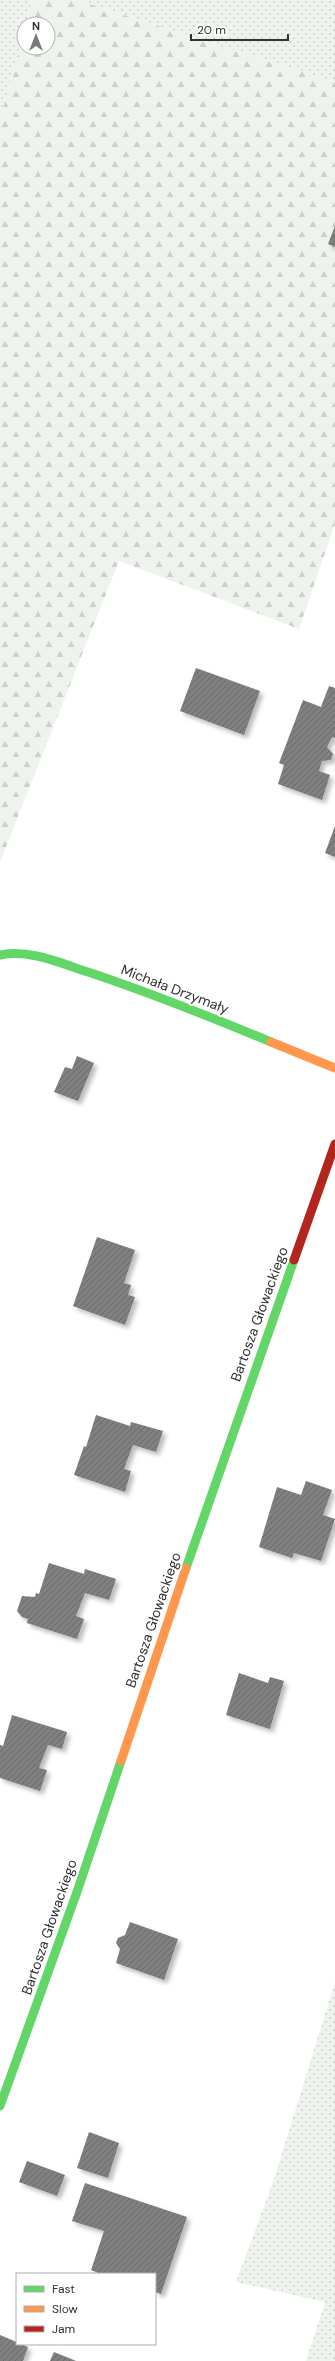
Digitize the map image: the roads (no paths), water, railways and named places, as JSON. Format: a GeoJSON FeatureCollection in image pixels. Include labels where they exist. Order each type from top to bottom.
{"type":"FeatureCollection","features":[{"type":"Feature","properties":{"kind":"street","name":"Michała Drzymały"},"geometry":{"type":"LineString","coordinates":[[0,955],[14,952],[41,957],[155,994],[335,1068]]}},
{"type":"Feature","properties":{"kind":"street","name":"Bartosza Głowackiego"},"geometry":{"type":"LineString","coordinates":[[0,2106],[78,1889],[172,1608],[335,1144]]}}]}
